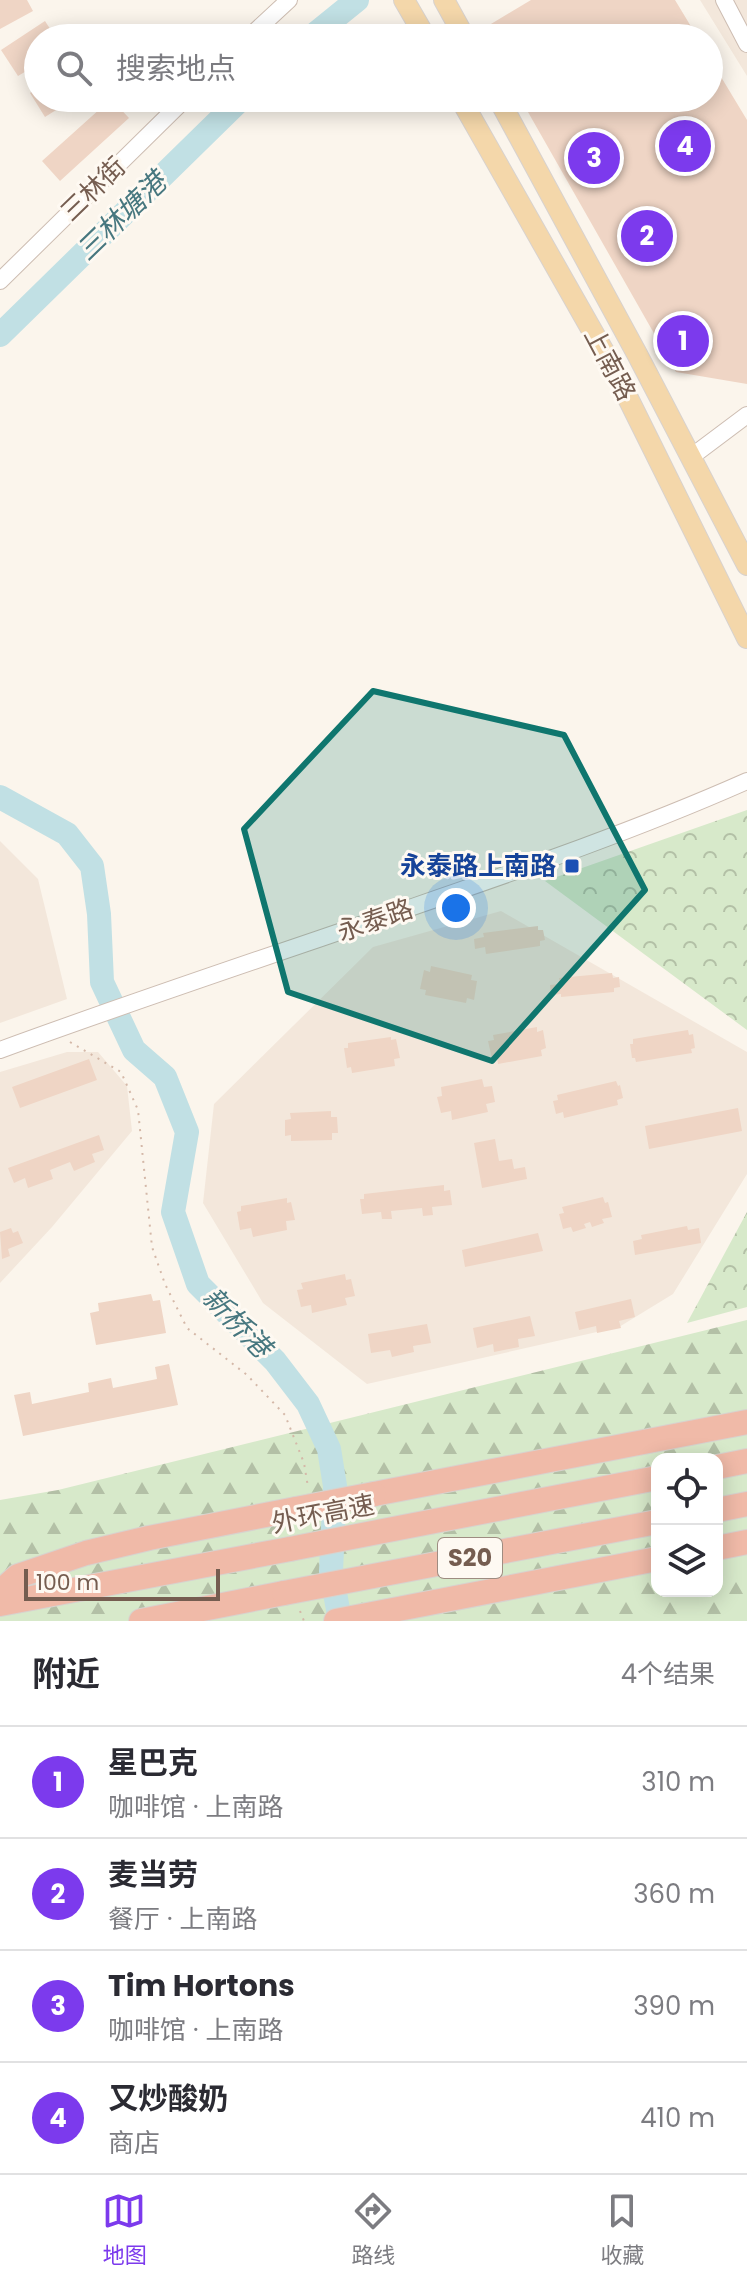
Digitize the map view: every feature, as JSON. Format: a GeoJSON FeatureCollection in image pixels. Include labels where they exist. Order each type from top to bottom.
{"type":"FeatureCollection","features":[{"type":"Feature","properties":{"kind":"highway"},"geometry":{"type":"LineString","coordinates":[[0,1592],[18,1576],[108,1547],[303,1501],[374,1494],[747,1422]]}},
{"type":"Feature","properties":{"kind":"highway"},"geometry":{"type":"LineString","coordinates":[[723,1466],[747,1461]]}},
{"type":"Feature","properties":{"kind":"highway","name":"外环高速"},"geometry":{"type":"LineString","coordinates":[[0,1604],[651,1479]]}},
{"type":"Feature","properties":{"kind":"highway"},"geometry":{"type":"LineString","coordinates":[[723,1509],[747,1504]]}},
{"type":"Feature","properties":{"kind":"highway","name":"S20"},"geometry":{"type":"LineString","coordinates":[[141,1621],[292,1602],[651,1523]]}},
{"type":"Feature","properties":{"kind":"highway"},"geometry":{"type":"LineString","coordinates":[[723,1547],[747,1542]]}},
{"type":"Feature","properties":{"kind":"highway"},"geometry":{"type":"LineString","coordinates":[[336,1621],[651,1560]]}},
{"type":"Feature","properties":{"kind":"main road"},"geometry":{"type":"LineString","coordinates":[[404,0],[418,24]]}},
{"type":"Feature","properties":{"kind":"main road"},"geometry":{"type":"LineString","coordinates":[[444,0],[457,24]]}},
{"type":"Feature","properties":{"kind":"main road","name":"上南路"},"geometry":{"type":"LineString","coordinates":[[468,112],[611,364],[747,638]]}},
{"type":"Feature","properties":{"kind":"main road","name":"上南路"},"geometry":{"type":"LineString","coordinates":[[506,112],[747,565]]}},
{"type":"Feature","properties":{"kind":"street"},"geometry":{"type":"LineString","coordinates":[[263,24],[289,0]]}},
{"type":"Feature","properties":{"kind":"street"},"geometry":{"type":"LineString","coordinates":[[724,0],[747,44]]}},
{"type":"Feature","properties":{"kind":"street","name":"三林街"},"geometry":{"type":"LineString","coordinates":[[0,281],[172,112]]}},
{"type":"Feature","properties":{"kind":"street"},"geometry":{"type":"LineString","coordinates":[[691,457],[747,415]]}},
{"type":"Feature","properties":{"kind":"street","name":"永泰路"},"geometry":{"type":"LineString","coordinates":[[0,1050],[564,855],[747,781]]}},
{"type":"Feature","properties":{"kind":"path"},"geometry":{"type":"LineString","coordinates":[[67,1026],[63,1037],[121,1072],[138,1110],[152,1247],[165,1284],[187,1328],[247,1375],[285,1415],[304,1463],[303,1501]]}},
{"type":"Feature","properties":{"kind":"path"},"geometry":{"type":"LineString","coordinates":[[292,1602],[304,1621]]}},
{"type":"Feature","properties":{"kind":"highlighted area"},"geometry":{"type":"Polygon","coordinates":[[[373,691],[564,735],[645,890],[492,1061],[288,992],[244,829],[373,691]]]}},
{"type":"Feature","properties":{"kind":"shaded area"},"geometry":{"type":"Polygon","coordinates":[[[700,0],[747,0],[747,76],[723,37],[723,24],[715,24],[700,0]]]}},
{"type":"Feature","properties":{"kind":"shaded area"},"geometry":{"type":"Polygon","coordinates":[[[0,841],[38,879],[67,999],[0,1023],[0,841]]]}},
{"type":"Feature","properties":{"kind":"shaded area"},"geometry":{"type":"Polygon","coordinates":[[[501,911],[747,1052],[747,1174],[673,1294],[619,1327],[367,1384],[263,1303],[203,1203],[214,1104],[373,947],[501,911]]]}},
{"type":"Feature","properties":{"kind":"shaded area"},"geometry":{"type":"Polygon","coordinates":[[[67,1052],[98,1052],[127,1086],[132,1131],[52,1227],[0,1283],[0,1072],[67,1052]]]}},
{"type":"Feature","properties":{"kind":"green space"},"geometry":{"type":"Polygon","coordinates":[[[747,810],[747,1030],[545,881],[747,810]]]}},
{"type":"Feature","properties":{"kind":"green space"},"geometry":{"type":"Polygon","coordinates":[[[747,1212],[747,1307],[687,1323],[747,1212]]]}},
{"type":"Feature","properties":{"kind":"green space"},"geometry":{"type":"Polygon","coordinates":[[[747,1320],[747,1621],[0,1621],[0,1500],[58,1490],[747,1320]]]}},
{"type":"Feature","properties":{"kind":"building"},"geometry":{"type":"Polygon","coordinates":[[[0,0],[27,0],[33,11],[0,29],[0,0]]]}},
{"type":"Feature","properties":{"kind":"building"},"geometry":{"type":"Polygon","coordinates":[[[531,0],[675,0],[690,24],[491,24],[531,0]]]}},
{"type":"Feature","properties":{"kind":"building"},"geometry":{"type":"Polygon","coordinates":[[[24,35],[24,72],[18,76],[1,50],[24,35]]]}},
{"type":"Feature","properties":{"kind":"building"},"geometry":{"type":"Polygon","coordinates":[[[723,80],[747,120],[747,384],[676,372],[528,112],[723,112],[723,80]]]}},
{"type":"Feature","properties":{"kind":"building"},"geometry":{"type":"Polygon","coordinates":[[[97,112],[123,112],[129,118],[60,181],[42,161],[97,112]]]}},
{"type":"Feature","properties":{"kind":"building"},"geometry":{"type":"Polygon","coordinates":[[[538,926],[538,930],[543,930],[545,940],[540,941],[540,946],[486,954],[485,947],[475,949],[474,939],[484,937],[483,933],[538,926]]]}},
{"type":"Feature","properties":{"kind":"building"},"geometry":{"type":"Polygon","coordinates":[[[431,966],[472,975],[471,980],[477,981],[474,1000],[467,998],[466,1003],[425,995],[426,990],[420,989],[424,970],[430,972],[431,966]]]}},
{"type":"Feature","properties":{"kind":"building"},"geometry":{"type":"Polygon","coordinates":[[[612,973],[613,978],[619,977],[620,987],[614,988],[614,992],[561,997],[561,994],[551,995],[550,985],[560,984],[559,978],[612,973]]]}},
{"type":"Feature","properties":{"kind":"building"},"geometry":{"type":"Polygon","coordinates":[[[537,1027],[537,1032],[543,1030],[546,1048],[541,1050],[542,1056],[498,1064],[497,1058],[492,1059],[488,1041],[494,1040],[493,1035],[537,1027]]]}},
{"type":"Feature","properties":{"kind":"building"},"geometry":{"type":"Polygon","coordinates":[[[688,1030],[689,1035],[693,1034],[695,1048],[691,1049],[692,1053],[636,1062],[632,1058],[630,1044],[633,1044],[633,1039],[688,1030]]]}},
{"type":"Feature","properties":{"kind":"building"},"geometry":{"type":"Polygon","coordinates":[[[391,1037],[391,1040],[396,1039],[400,1058],[394,1059],[395,1066],[352,1073],[351,1067],[347,1068],[344,1048],[348,1048],[348,1043],[391,1037]]]}},
{"type":"Feature","properties":{"kind":"building"},"geometry":{"type":"Polygon","coordinates":[[[89,1059],[97,1080],[20,1108],[12,1087],[89,1059]]]}},
{"type":"Feature","properties":{"kind":"building"},"geometry":{"type":"Polygon","coordinates":[[[482,1079],[484,1087],[492,1086],[495,1102],[486,1104],[488,1112],[452,1120],[451,1111],[441,1113],[437,1097],[442,1096],[441,1087],[482,1079]]]}},
{"type":"Feature","properties":{"kind":"building"},"geometry":{"type":"Polygon","coordinates":[[[616,1081],[623,1098],[617,1100],[618,1105],[564,1118],[563,1112],[556,1114],[553,1101],[558,1100],[557,1095],[616,1081]]]}},
{"type":"Feature","properties":{"kind":"building"},"geometry":{"type":"Polygon","coordinates":[[[738,1108],[742,1131],[649,1149],[645,1126],[738,1108]]]}},
{"type":"Feature","properties":{"kind":"building"},"geometry":{"type":"Polygon","coordinates":[[[331,1111],[331,1117],[337,1117],[338,1133],[332,1133],[332,1140],[291,1141],[291,1135],[285,1136],[285,1120],[291,1119],[290,1113],[331,1111]]]}},
{"type":"Feature","properties":{"kind":"building"},"geometry":{"type":"Polygon","coordinates":[[[99,1135],[104,1150],[92,1154],[95,1162],[74,1171],[70,1162],[50,1170],[53,1179],[28,1188],[25,1178],[14,1183],[8,1168],[99,1135]]]}},
{"type":"Feature","properties":{"kind":"building"},"geometry":{"type":"Polygon","coordinates":[[[495,1139],[499,1161],[512,1159],[514,1169],[525,1167],[527,1179],[482,1188],[474,1143],[495,1139]]]}},
{"type":"Feature","properties":{"kind":"building"},"geometry":{"type":"Polygon","coordinates":[[[444,1185],[444,1191],[450,1190],[452,1205],[432,1207],[433,1215],[423,1216],[422,1208],[391,1211],[392,1219],[382,1219],[381,1212],[362,1214],[360,1199],[364,1199],[364,1194],[444,1185]]]}},
{"type":"Feature","properties":{"kind":"building"},"geometry":{"type":"Polygon","coordinates":[[[603,1197],[605,1203],[608,1202],[612,1217],[602,1219],[604,1223],[592,1227],[590,1222],[584,1224],[586,1228],[573,1232],[571,1227],[563,1229],[559,1214],[564,1213],[562,1207],[603,1197]]]}},
{"type":"Feature","properties":{"kind":"building"},"geometry":{"type":"Polygon","coordinates":[[[287,1198],[295,1220],[286,1221],[287,1230],[253,1237],[251,1228],[240,1230],[237,1212],[241,1211],[241,1206],[287,1198]]]}},
{"type":"Feature","properties":{"kind":"building"},"geometry":{"type":"Polygon","coordinates":[[[687,1226],[688,1230],[699,1228],[701,1243],[635,1255],[633,1241],[642,1239],[641,1235],[687,1226]]]}},
{"type":"Feature","properties":{"kind":"building"},"geometry":{"type":"Polygon","coordinates":[[[11,1228],[13,1233],[18,1231],[23,1243],[8,1249],[10,1256],[2,1259],[0,1232],[11,1228]]]}},
{"type":"Feature","properties":{"kind":"building"},"geometry":{"type":"Polygon","coordinates":[[[538,1233],[543,1251],[465,1267],[462,1250],[538,1233]]]}},
{"type":"Feature","properties":{"kind":"building"},"geometry":{"type":"Polygon","coordinates":[[[345,1274],[346,1280],[351,1279],[355,1296],[345,1298],[347,1305],[312,1313],[311,1305],[301,1307],[297,1290],[303,1289],[301,1283],[345,1274]]]}},
{"type":"Feature","properties":{"kind":"building"},"geometry":{"type":"Polygon","coordinates":[[[151,1294],[153,1301],[160,1300],[166,1333],[96,1345],[90,1313],[99,1311],[98,1303],[151,1294]]]}},
{"type":"Feature","properties":{"kind":"building"},"geometry":{"type":"Polygon","coordinates":[[[631,1299],[635,1317],[619,1321],[621,1328],[597,1333],[596,1326],[579,1330],[575,1312],[631,1299]]]}},
{"type":"Feature","properties":{"kind":"building"},"geometry":{"type":"Polygon","coordinates":[[[530,1316],[535,1336],[518,1339],[519,1347],[494,1352],[493,1344],[477,1348],[473,1328],[530,1316]]]}},
{"type":"Feature","properties":{"kind":"building"},"geometry":{"type":"Polygon","coordinates":[[[427,1324],[431,1343],[413,1346],[414,1352],[392,1357],[390,1350],[371,1353],[368,1334],[427,1324]]]}},
{"type":"Feature","properties":{"kind":"building"},"geometry":{"type":"Polygon","coordinates":[[[169,1364],[178,1405],[23,1436],[14,1395],[30,1392],[32,1404],[89,1392],[88,1383],[111,1378],[113,1388],[157,1379],[155,1367],[169,1364]]]}},
{"type":"Feature","properties":{"kind":"waterway","name":"三林塘港"},"geometry":{"type":"LineString","coordinates":[[327,24],[357,0]]}},
{"type":"Feature","properties":{"kind":"waterway","name":"三林塘港"},"geometry":{"type":"LineString","coordinates":[[0,335],[228,112]]}},
{"type":"Feature","properties":{"kind":"waterway","name":"新桥港"},"geometry":{"type":"LineString","coordinates":[[0,797],[67,834],[92,866],[99,914],[102,982],[134,1050],[165,1077],[187,1132],[173,1212],[198,1284],[275,1361],[308,1404],[329,1449],[335,1486],[331,1571],[342,1621]]}},
{"type":"Feature","properties":{"kind":"place","name":"又炒酸奶"},"geometry":{"type":"Point","coordinates":[685,146]}},
{"type":"Feature","properties":{"kind":"place","name":"Tim Hortons"},"geometry":{"type":"Point","coordinates":[594,158]}},
{"type":"Feature","properties":{"kind":"place","name":"麦当劳"},"geometry":{"type":"Point","coordinates":[647,236]}},
{"type":"Feature","properties":{"kind":"place","name":"星巴克"},"geometry":{"type":"Point","coordinates":[683,341]}},
{"type":"Feature","properties":{"kind":"place","name":"永泰路上南路"},"geometry":{"type":"Point","coordinates":[572,866]}}]}
